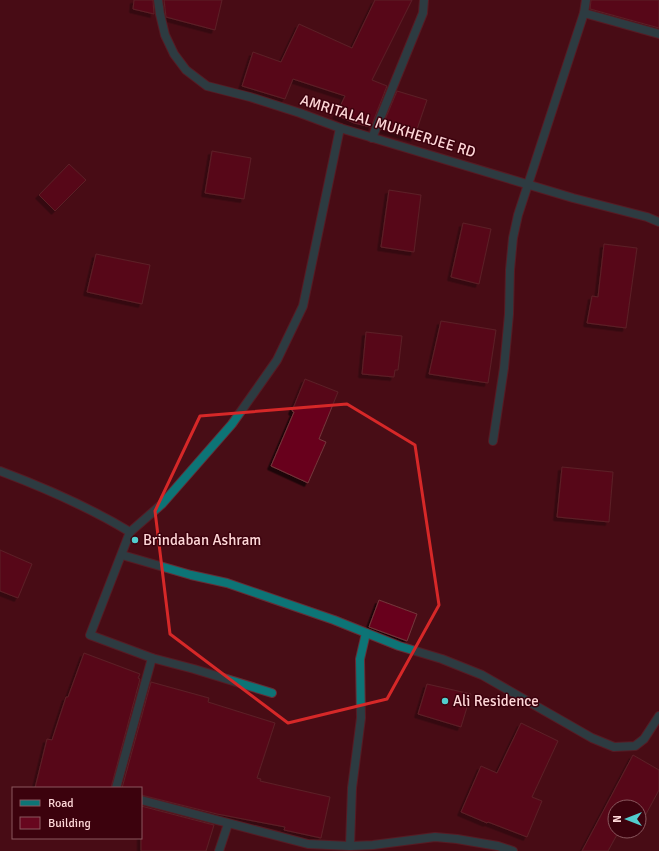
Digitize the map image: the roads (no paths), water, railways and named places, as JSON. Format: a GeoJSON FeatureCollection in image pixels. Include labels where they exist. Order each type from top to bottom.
{"type":"FeatureCollection","features":[{"type":"Feature","properties":{"kind":"street","name":"AMRITALAL MUKHERJEE RD"},"geometry":{"type":"LineString","coordinates":[[158,0],[165,35],[174,54],[186,70],[207,86],[250,97],[372,138],[573,198],[648,217],[659,222]]}},
{"type":"Feature","properties":{"kind":"street"},"geometry":{"type":"LineString","coordinates":[[372,138],[423,13],[424,0]]}},
{"type":"Feature","properties":{"kind":"street"},"geometry":{"type":"LineString","coordinates":[[493,441],[504,368],[513,238],[518,216],[584,12],[586,0]]}},
{"type":"Feature","properties":{"kind":"street"},"geometry":{"type":"LineString","coordinates":[[584,12],[659,34]]}},
{"type":"Feature","properties":{"kind":"street"},"geometry":{"type":"LineString","coordinates":[[272,693],[152,658],[90,635],[130,532],[162,504],[232,424],[277,360],[303,306],[340,128]]}},
{"type":"Feature","properties":{"kind":"street"},"geometry":{"type":"LineString","coordinates":[[0,471],[66,498],[102,515],[130,532]]}},
{"type":"Feature","properties":{"kind":"street"},"geometry":{"type":"LineString","coordinates":[[122,555],[191,575],[226,583],[334,620],[482,675],[592,738],[614,747],[635,746],[644,739],[659,716]]}},
{"type":"Feature","properties":{"kind":"street"},"geometry":{"type":"LineString","coordinates":[[350,846],[352,788],[360,718],[360,659],[366,633]]}},
{"type":"Feature","properties":{"kind":"street"},"geometry":{"type":"LineString","coordinates":[[116,787],[152,658]]}},
{"type":"Feature","properties":{"kind":"street"},"geometry":{"type":"LineString","coordinates":[[142,800],[308,844],[350,846],[373,845],[435,837],[498,846],[513,851]]}},
{"type":"Feature","properties":{"kind":"street"},"geometry":{"type":"LineString","coordinates":[[219,851],[228,824]]}},
{"type":"Feature","properties":{"kind":"place","name":"Brindaban Ashram"},"geometry":{"type":"Point","coordinates":[135,540]}},
{"type":"Feature","properties":{"kind":"place","name":"Ali Residence"},"geometry":{"type":"Point","coordinates":[445,701]}}]}
